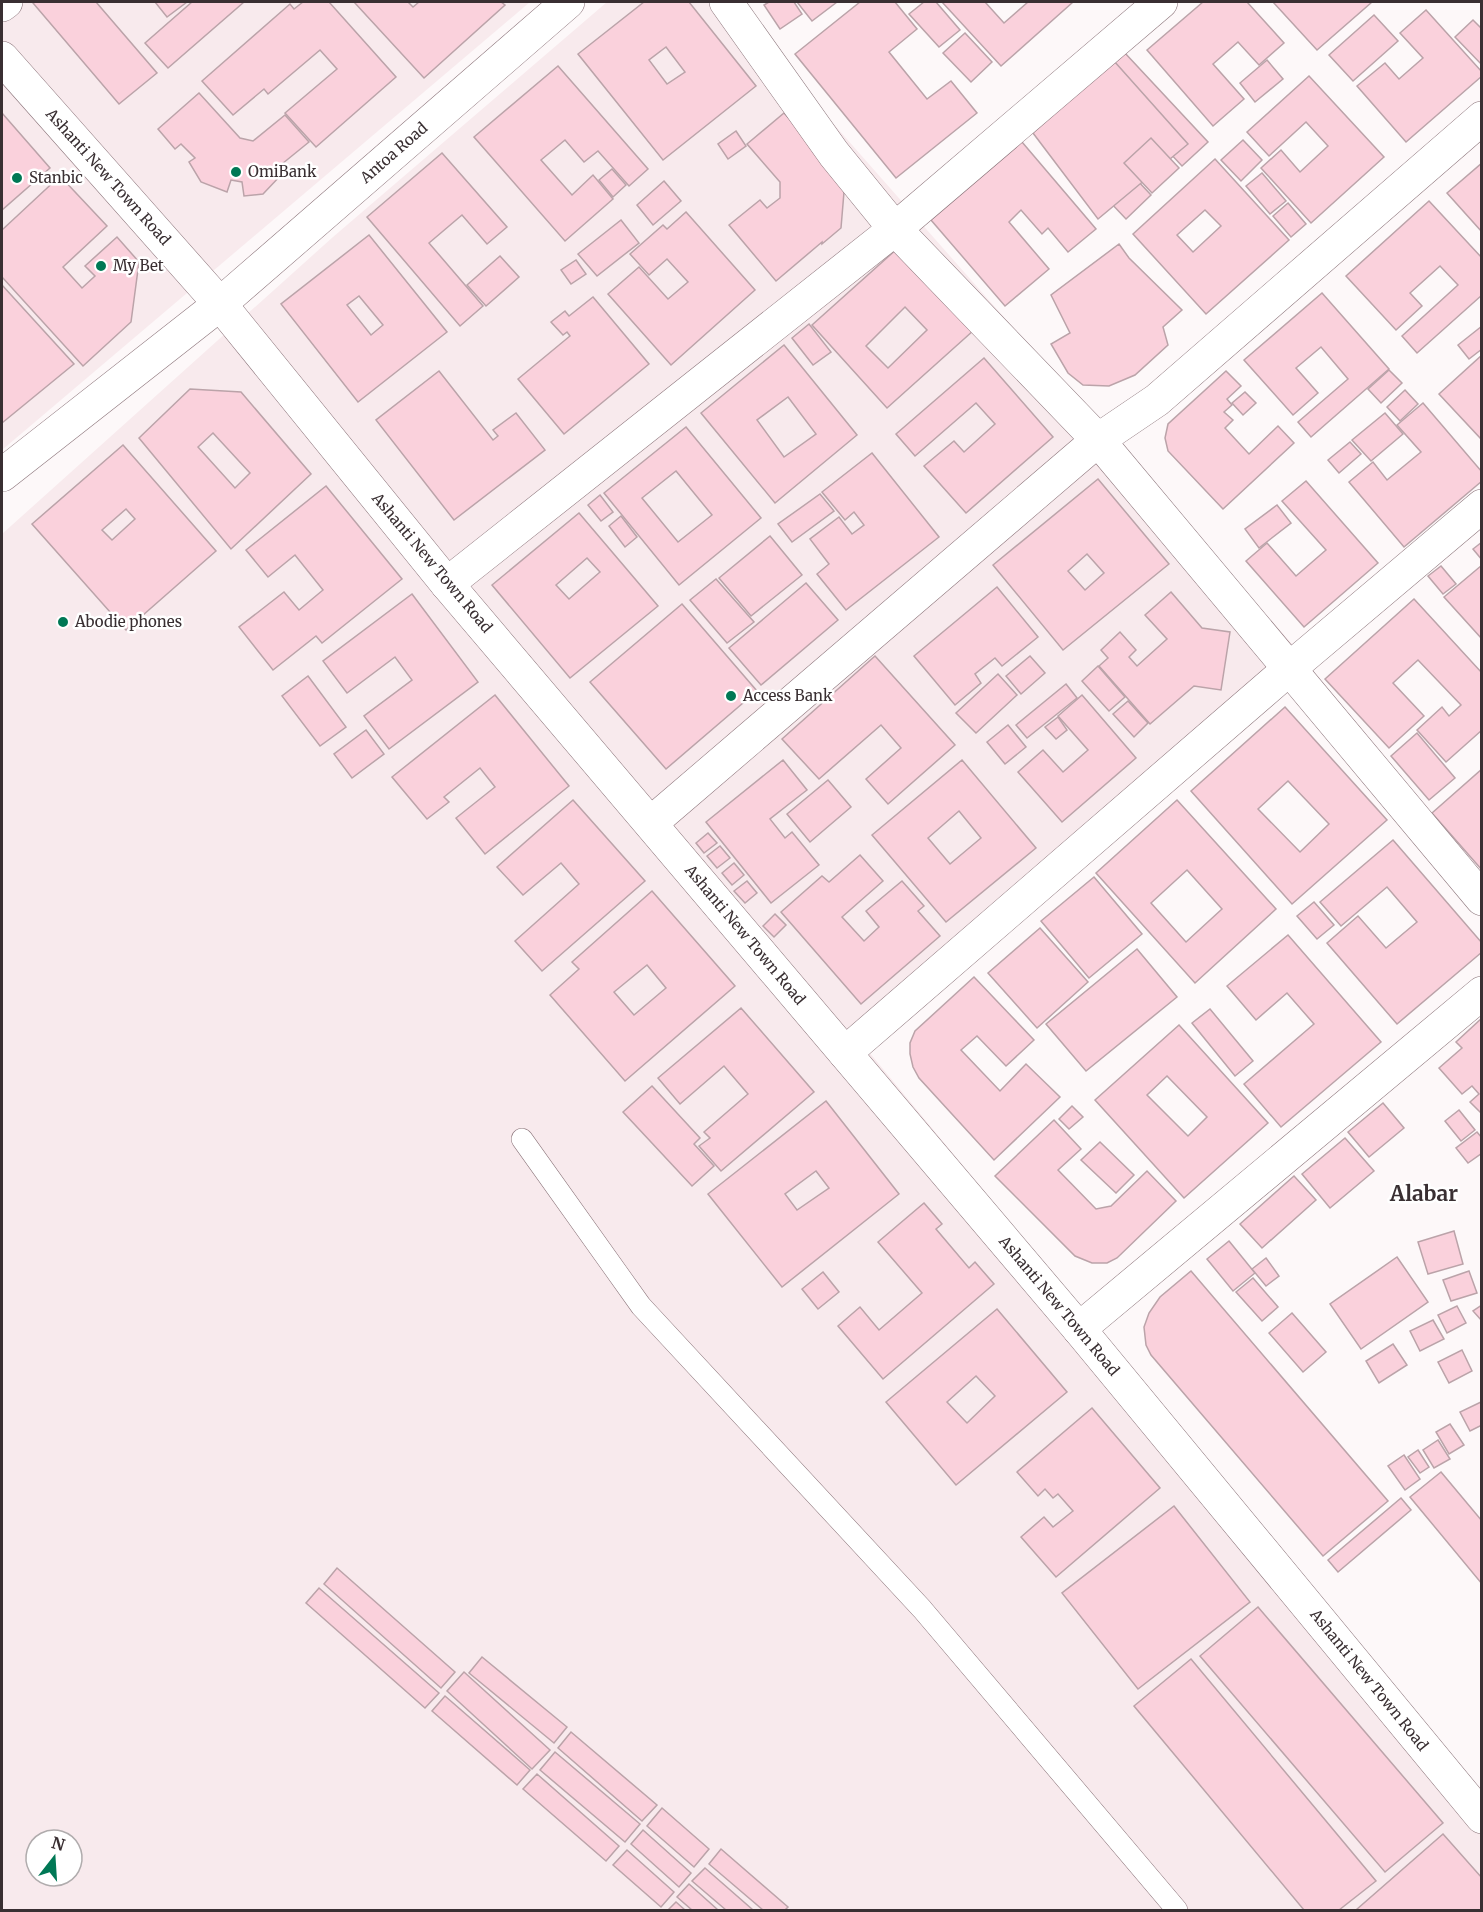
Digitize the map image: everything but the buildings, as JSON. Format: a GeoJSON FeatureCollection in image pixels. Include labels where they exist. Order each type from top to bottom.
{"type":"FeatureCollection","features":[{"type":"Feature","properties":{"kind":"street"},"geometry":{"type":"LineString","coordinates":[[2,5],[6,2]]}},
{"type":"Feature","properties":{"kind":"street","name":"Antoa Road"},"geometry":{"type":"LineString","coordinates":[[2,475],[220,304],[568,2]]}},
{"type":"Feature","properties":{"kind":"street"},"geometry":{"type":"LineString","coordinates":[[726,2],[834,154],[895,229],[1098,440],[1482,899]]}},
{"type":"Feature","properties":{"kind":"street"},"geometry":{"type":"LineString","coordinates":[[447,584],[895,229],[1161,2]]}},
{"type":"Feature","properties":{"kind":"street","name":"Ashanti New Town Road"},"geometry":{"type":"LineString","coordinates":[[2,58],[220,304],[447,584],[1079,1329],[1482,1817]]}},
{"type":"Feature","properties":{"kind":"street"},"geometry":{"type":"LineString","coordinates":[[651,823],[1098,440],[1157,400],[1482,118]]}},
{"type":"Feature","properties":{"kind":"street"},"geometry":{"type":"LineString","coordinates":[[845,1053],[1288,669],[1482,506]]}},
{"type":"Feature","properties":{"kind":"street"},"geometry":{"type":"LineString","coordinates":[[1079,1329],[1482,993]]}},
{"type":"Feature","properties":{"kind":"lane"},"geometry":{"type":"LineString","coordinates":[[522,1139],[641,1305],[922,1609],[1177,1911]]}},
{"type":"Feature","properties":{"kind":"shaded area"},"geometry":{"type":"Polygon","coordinates":[[[2,2],[530,2],[2,450],[2,2]]]}},
{"type":"Feature","properties":{"kind":"shaded area"},"geometry":{"type":"Polygon","coordinates":[[[607,2],[726,2],[1307,661],[869,1052],[1481,1792],[1481,1910],[2,1910],[2,534],[333,237],[607,2]]]}},
{"type":"Feature","properties":{"kind":"place","name":"OmiBank"},"geometry":{"type":"Point","coordinates":[236,172]}},
{"type":"Feature","properties":{"kind":"place","name":"Stanbic"},"geometry":{"type":"Point","coordinates":[17,178]}},
{"type":"Feature","properties":{"kind":"place","name":"My Bet"},"geometry":{"type":"Point","coordinates":[101,266]}},
{"type":"Feature","properties":{"kind":"place","name":"Abodie phones"},"geometry":{"type":"Point","coordinates":[63,622]}},
{"type":"Feature","properties":{"kind":"place","name":"Access Bank"},"geometry":{"type":"Point","coordinates":[731,696]}},
{"type":"Feature","properties":{"kind":"district","name":"Alabar"},"geometry":{"type":"Point","coordinates":[1424,1194]}}]}
